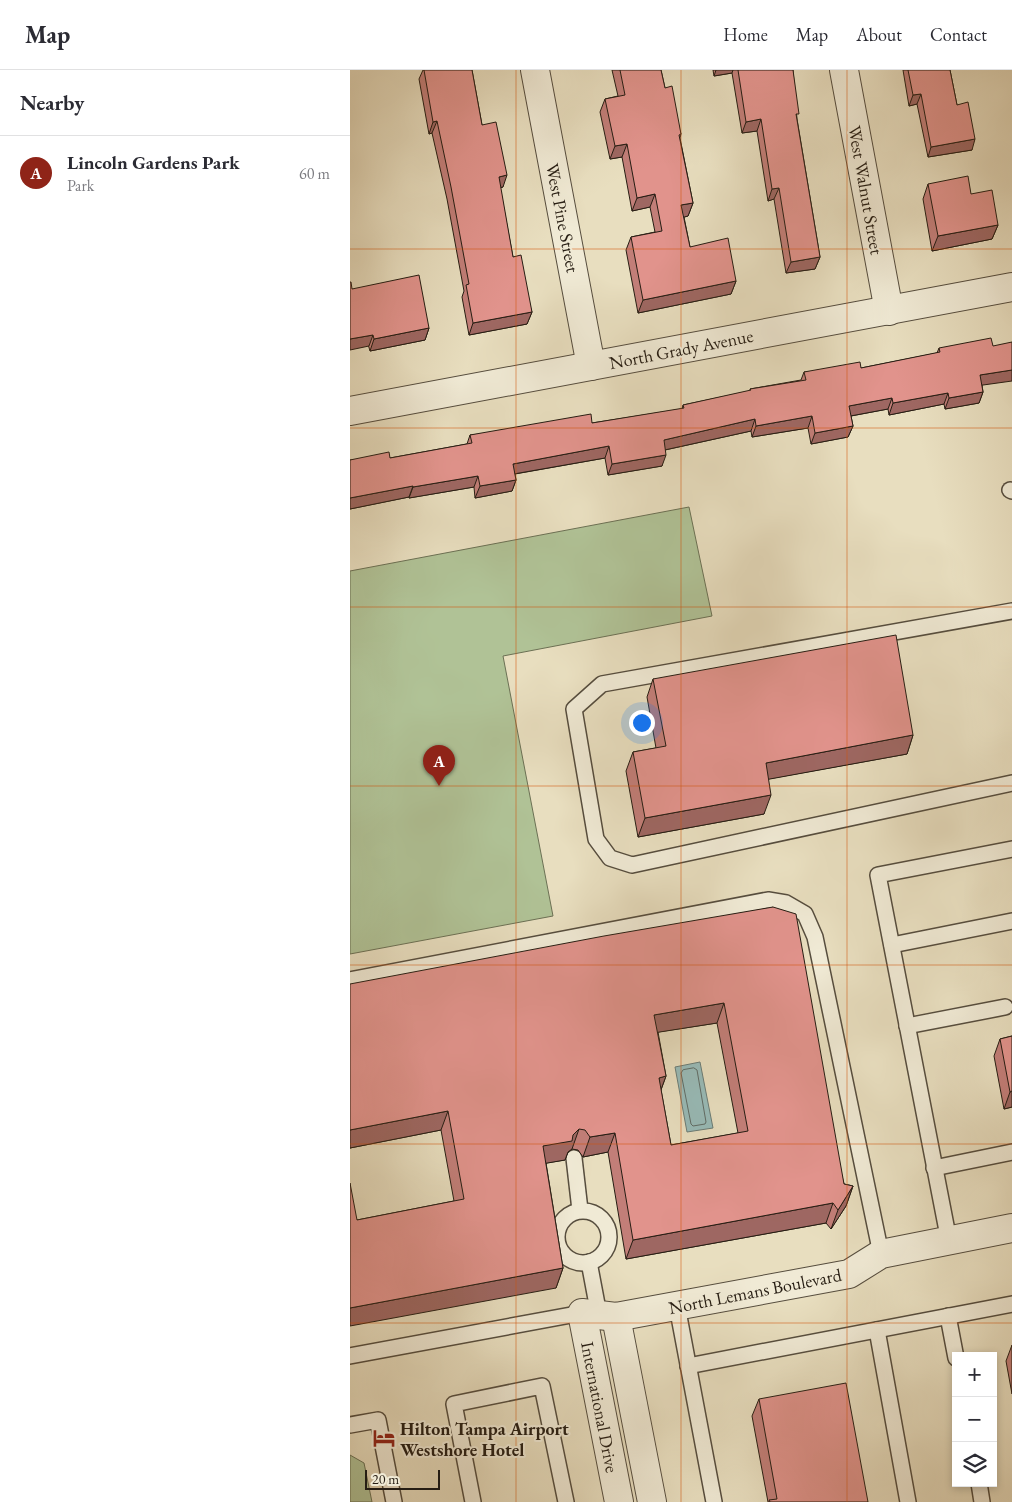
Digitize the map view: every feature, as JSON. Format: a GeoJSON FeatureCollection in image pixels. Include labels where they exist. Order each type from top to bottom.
{"type":"FeatureCollection","features":[{"type":"Feature","properties":{"kind":"street","name":"West Pine Street"},"geometry":{"type":"LineString","coordinates":[[535,70],[591,366]]}},
{"type":"Feature","properties":{"kind":"street","name":"West Walnut Street"},"geometry":{"type":"LineString","coordinates":[[844,70],[889,310]]}},
{"type":"Feature","properties":{"kind":"street","name":"North Grady Avenue"},"geometry":{"type":"LineString","coordinates":[[350,411],[1012,288]]}},
{"type":"Feature","properties":{"kind":"street","name":"North Lemans Boulevard"},"geometry":{"type":"LineString","coordinates":[[599,1315],[677,1306],[849,1274],[881,1254],[1012,1228]]}},
{"type":"Feature","properties":{"kind":"street","name":"International Drive"},"geometry":{"type":"LineString","coordinates":[[599,1315],[619,1502]]}},
{"type":"Feature","properties":{"kind":"street","name":"International Drive"},"geometry":{"type":"LineString","coordinates":[[599,1315],[652,1502]]}},
{"type":"Feature","properties":{"kind":"lane"},"geometry":{"type":"LineString","coordinates":[[1012,612],[602,684],[574,709],[596,839],[610,858],[632,865],[1012,783]]}},
{"type":"Feature","properties":{"kind":"lane"},"geometry":{"type":"LineString","coordinates":[[949,1241],[878,874],[1012,849]]}},
{"type":"Feature","properties":{"kind":"lane"},"geometry":{"type":"LineString","coordinates":[[350,980],[768,900],[786,903],[805,914],[815,937],[881,1254]]}},
{"type":"Feature","properties":{"kind":"lane"},"geometry":{"type":"LineString","coordinates":[[892,945],[1012,922]]}},
{"type":"Feature","properties":{"kind":"lane"},"geometry":{"type":"LineString","coordinates":[[908,1026],[1005,1007]]}},
{"type":"Feature","properties":{"kind":"lane"},"geometry":{"type":"LineString","coordinates":[[934,1168],[1012,1152]]}},
{"type":"Feature","properties":{"kind":"lane"},"geometry":{"type":"LineString","coordinates":[[574,1158],[580,1210]]}},
{"type":"Feature","properties":{"kind":"lane"},"geometry":{"type":"LineString","coordinates":[[580,1210],[597,1214],[608,1227],[610,1236],[604,1253],[597,1259],[581,1263],[565,1256],[557,1241],[560,1224],[572,1213],[580,1210]]}},
{"type":"Feature","properties":{"kind":"lane"},"geometry":{"type":"LineString","coordinates":[[350,1356],[599,1315],[589,1262]]}},
{"type":"Feature","properties":{"kind":"lane"},"geometry":{"type":"LineString","coordinates":[[688,1366],[1012,1304]]}},
{"type":"Feature","properties":{"kind":"lane"},"geometry":{"type":"LineString","coordinates":[[677,1306],[714,1502]]}},
{"type":"Feature","properties":{"kind":"lane"},"geometry":{"type":"LineString","coordinates":[[948,1316],[955,1352]]}},
{"type":"Feature","properties":{"kind":"lane"},"geometry":{"type":"LineString","coordinates":[[877,1330],[908,1502]]}},
{"type":"Feature","properties":{"kind":"lane"},"geometry":{"type":"LineString","coordinates":[[473,1502],[454,1404],[542,1386],[566,1502]]}},
{"type":"Feature","properties":{"kind":"lane"},"geometry":{"type":"LineString","coordinates":[[350,1425],[378,1420],[394,1502]]}},
{"type":"Feature","properties":{"kind":"lane"},"geometry":{"type":"LineString","coordinates":[[980,1487],[982,1502]]}},
{"type":"Feature","properties":{"kind":"green space"},"geometry":{"type":"Polygon","coordinates":[[[689,507],[712,616],[503,656],[553,916],[350,954],[350,571],[689,507]]]}},
{"type":"Feature","properties":{"kind":"green space"},"geometry":{"type":"Polygon","coordinates":[[[350,1455],[364,1463],[372,1502],[350,1502],[350,1455]]]}},
{"type":"Feature","properties":{"kind":"water"},"geometry":{"type":"Polygon","coordinates":[[[700,1062],[713,1128],[687,1132],[675,1067],[700,1062]]]}},
{"type":"Feature","properties":{"kind":"building"},"geometry":{"type":"Polygon","coordinates":[[[424,70],[472,70],[482,125],[496,122],[507,175],[499,177],[513,257],[521,255],[532,312],[473,323],[466,285],[469,284],[451,187],[437,121],[433,122],[424,70]]]}},
{"type":"Feature","properties":{"kind":"building"},"geometry":{"type":"Polygon","coordinates":[[[620,70],[661,70],[665,88],[672,86],[681,134],[679,135],[693,203],[681,205],[690,247],[728,238],[736,281],[643,300],[631,237],[662,231],[655,194],[637,198],[627,144],[615,146],[605,99],[625,95],[620,70]]]}},
{"type":"Feature","properties":{"kind":"building"},"geometry":{"type":"Polygon","coordinates":[[[738,70],[793,70],[799,114],[796,114],[820,257],[791,262],[779,188],[772,189],[761,119],[746,122],[738,70]]]}},
{"type":"Feature","properties":{"kind":"building"},"geometry":{"type":"Polygon","coordinates":[[[908,70],[950,70],[957,105],[968,102],[975,139],[931,147],[921,94],[913,95],[908,70]]]}},
{"type":"Feature","properties":{"kind":"building"},"geometry":{"type":"Polygon","coordinates":[[[968,176],[971,194],[992,190],[998,225],[938,236],[928,184],[968,176]]]}},
{"type":"Feature","properties":{"kind":"building"},"geometry":{"type":"Polygon","coordinates":[[[419,275],[429,328],[374,339],[373,335],[350,339],[350,282],[352,289],[419,275]]]}},
{"type":"Feature","properties":{"kind":"building"},"geometry":{"type":"Polygon","coordinates":[[[991,338],[993,346],[1012,342],[1012,370],[980,375],[983,392],[949,398],[948,393],[893,403],[892,398],[849,406],[853,426],[815,433],[812,416],[756,426],[755,419],[664,440],[666,455],[612,464],[609,446],[513,464],[516,480],[480,486],[478,476],[350,498],[350,460],[389,452],[390,458],[472,443],[470,435],[591,414],[592,423],[684,408],[683,405],[750,389],[806,380],[804,372],[860,362],[861,368],[940,352],[939,348],[991,338]]]}},
{"type":"Feature","properties":{"kind":"building"},"geometry":{"type":"Polygon","coordinates":[[[896,635],[913,735],[766,763],[771,795],[645,818],[633,752],[666,746],[653,679],[896,635]]]}},
{"type":"Feature","properties":{"kind":"building"},"geometry":{"type":"Polygon","coordinates":[[[773,907],[796,914],[844,1184],[853,1186],[838,1210],[833,1203],[633,1240],[615,1133],[590,1137],[585,1130],[579,1129],[573,1135],[572,1141],[543,1146],[563,1268],[350,1308],[350,1183],[357,1220],[464,1199],[448,1111],[350,1130],[350,984],[604,936],[773,907]],[[724,1003],[654,1015],[666,1076],[659,1078],[671,1145],[748,1131],[724,1003]]]}},
{"type":"Feature","properties":{"kind":"building"},"geometry":{"type":"Polygon","coordinates":[[[1012,1036],[1012,1091],[1010,1092],[1000,1039],[1012,1036]]]}},
{"type":"Feature","properties":{"kind":"building"},"geometry":{"type":"Polygon","coordinates":[[[846,1383],[868,1502],[770,1502],[769,1500],[777,1499],[759,1399],[846,1383]]]}},
{"type":"Feature","properties":{"kind":"place","name":"Lincoln Gardens Park"},"geometry":{"type":"Point","coordinates":[439,786]}},
{"type":"Feature","properties":{"kind":"place","name":"Hilton Tampa Airport Westshore Hotel"},"geometry":{"type":"Point","coordinates":[384,1438]}}]}
